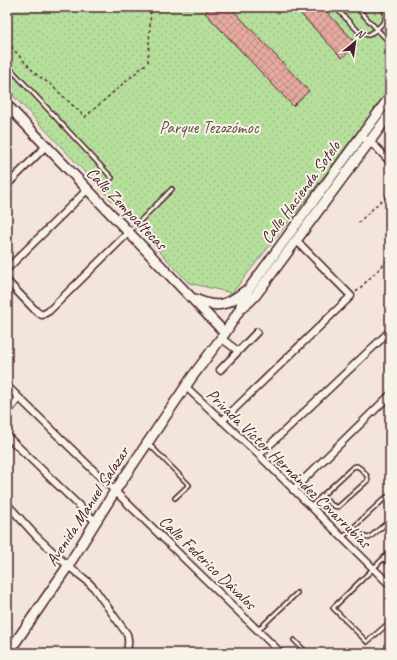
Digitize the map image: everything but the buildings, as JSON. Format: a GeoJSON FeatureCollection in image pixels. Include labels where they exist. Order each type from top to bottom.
{"type":"FeatureCollection","features":[{"type":"Feature","properties":{"kind":"street","name":"Calle Hacienda Sotelo"},"geometry":{"type":"LineString","coordinates":[[240,309],[249,302],[296,240],[365,139],[390,97]]}},
{"type":"Feature","properties":{"kind":"street","name":"Calle Zempoaltecas"},"geometry":{"type":"LineString","coordinates":[[7,105],[128,233],[192,298],[223,336]]}},
{"type":"Feature","properties":{"kind":"street","name":"Calle Hacienda Sotelo"},"geometry":{"type":"LineString","coordinates":[[192,377],[223,336],[240,309],[243,297],[248,290],[365,139],[390,114]]}},
{"type":"Feature","properties":{"kind":"street"},"geometry":{"type":"LineString","coordinates":[[365,139],[390,162]]}},
{"type":"Feature","properties":{"kind":"street"},"geometry":{"type":"LineString","coordinates":[[7,185],[46,146]]}},
{"type":"Feature","properties":{"kind":"street"},"geometry":{"type":"LineString","coordinates":[[7,269],[87,190]]}},
{"type":"Feature","properties":{"kind":"street"},"geometry":{"type":"LineString","coordinates":[[7,281],[36,311],[42,315],[49,311],[128,233]]}},
{"type":"Feature","properties":{"kind":"street"},"geometry":{"type":"LineString","coordinates":[[222,421],[352,296],[296,240]]}},
{"type":"Feature","properties":{"kind":"street"},"geometry":{"type":"LineString","coordinates":[[192,298],[206,304],[218,305],[230,302],[248,290]]}},
{"type":"Feature","properties":{"kind":"street"},"geometry":{"type":"LineString","coordinates":[[259,455],[390,331]]}},
{"type":"Feature","properties":{"kind":"street"},"geometry":{"type":"LineString","coordinates":[[220,370],[257,332]]}},
{"type":"Feature","properties":{"kind":"street"},"geometry":{"type":"LineString","coordinates":[[223,336],[238,351]]}},
{"type":"Feature","properties":{"kind":"street","name":"Avenida Manuel Salazar"},"geometry":{"type":"LineString","coordinates":[[8,653],[68,566],[115,491],[192,377]]}},
{"type":"Feature","properties":{"kind":"street","name":"Calle Federico Dávalos"},"geometry":{"type":"LineString","coordinates":[[7,386],[281,653]]}},
{"type":"Feature","properties":{"kind":"street","name":"Privada Víctor Hernández Covarrubias"},"geometry":{"type":"LineString","coordinates":[[186,387],[259,455],[390,586]]}},
{"type":"Feature","properties":{"kind":"street"},"geometry":{"type":"LineString","coordinates":[[293,490],[390,395]]}},
{"type":"Feature","properties":{"kind":"street"},"geometry":{"type":"LineString","coordinates":[[7,413],[19,398]]}},
{"type":"Feature","properties":{"kind":"street"},"geometry":{"type":"LineString","coordinates":[[7,436],[96,522]]}},
{"type":"Feature","properties":{"kind":"street"},"geometry":{"type":"LineString","coordinates":[[7,504],[36,536],[94,588],[127,634],[129,641],[126,653]]}},
{"type":"Feature","properties":{"kind":"lane"},"geometry":{"type":"LineString","coordinates":[[335,7],[360,34],[369,35],[385,20],[385,11],[381,7]]}},
{"type":"Feature","properties":{"kind":"lane"},"geometry":{"type":"LineString","coordinates":[[356,7],[390,42]]}},
{"type":"Feature","properties":{"kind":"lane"},"geometry":{"type":"LineString","coordinates":[[7,66],[112,178]]}},
{"type":"Feature","properties":{"kind":"lane"},"geometry":{"type":"LineString","coordinates":[[128,233],[172,188]]}},
{"type":"Feature","properties":{"kind":"lane"},"geometry":{"type":"LineString","coordinates":[[148,443],[189,486],[175,498]]}},
{"type":"Feature","properties":{"kind":"lane"},"geometry":{"type":"LineString","coordinates":[[310,506],[354,467],[357,466],[360,468],[367,476],[368,480],[338,507],[332,506],[322,496]]}},
{"type":"Feature","properties":{"kind":"lane"},"geometry":{"type":"LineString","coordinates":[[342,538],[384,499],[388,498]]}},
{"type":"Feature","properties":{"kind":"lane"},"geometry":{"type":"LineString","coordinates":[[354,527],[363,536],[369,538],[390,520]]}},
{"type":"Feature","properties":{"kind":"lane"},"geometry":{"type":"LineString","coordinates":[[390,552],[372,568],[333,608],[367,642],[390,622]]}},
{"type":"Feature","properties":{"kind":"lane"},"geometry":{"type":"LineString","coordinates":[[384,558],[390,565]]}},
{"type":"Feature","properties":{"kind":"lane"},"geometry":{"type":"LineString","coordinates":[[258,630],[297,593]]}},
{"type":"Feature","properties":{"kind":"lane"},"geometry":{"type":"LineString","coordinates":[[294,640],[307,653]]}},
{"type":"Feature","properties":{"kind":"path"},"geometry":{"type":"LineString","coordinates":[[7,42],[36,74],[59,92],[85,117],[148,62],[151,7]]}},
{"type":"Feature","properties":{"kind":"path"},"geometry":{"type":"LineString","coordinates":[[358,223],[390,192]]}},
{"type":"Feature","properties":{"kind":"path"},"geometry":{"type":"LineString","coordinates":[[352,296],[390,258]]}},
{"type":"Feature","properties":{"kind":"green space","name":"Parque Tezozómoc"},"geometry":{"type":"Polygon","coordinates":[[[7,7],[390,7],[390,88],[309,196],[232,293],[189,283],[7,89],[7,7]]]}}]}
